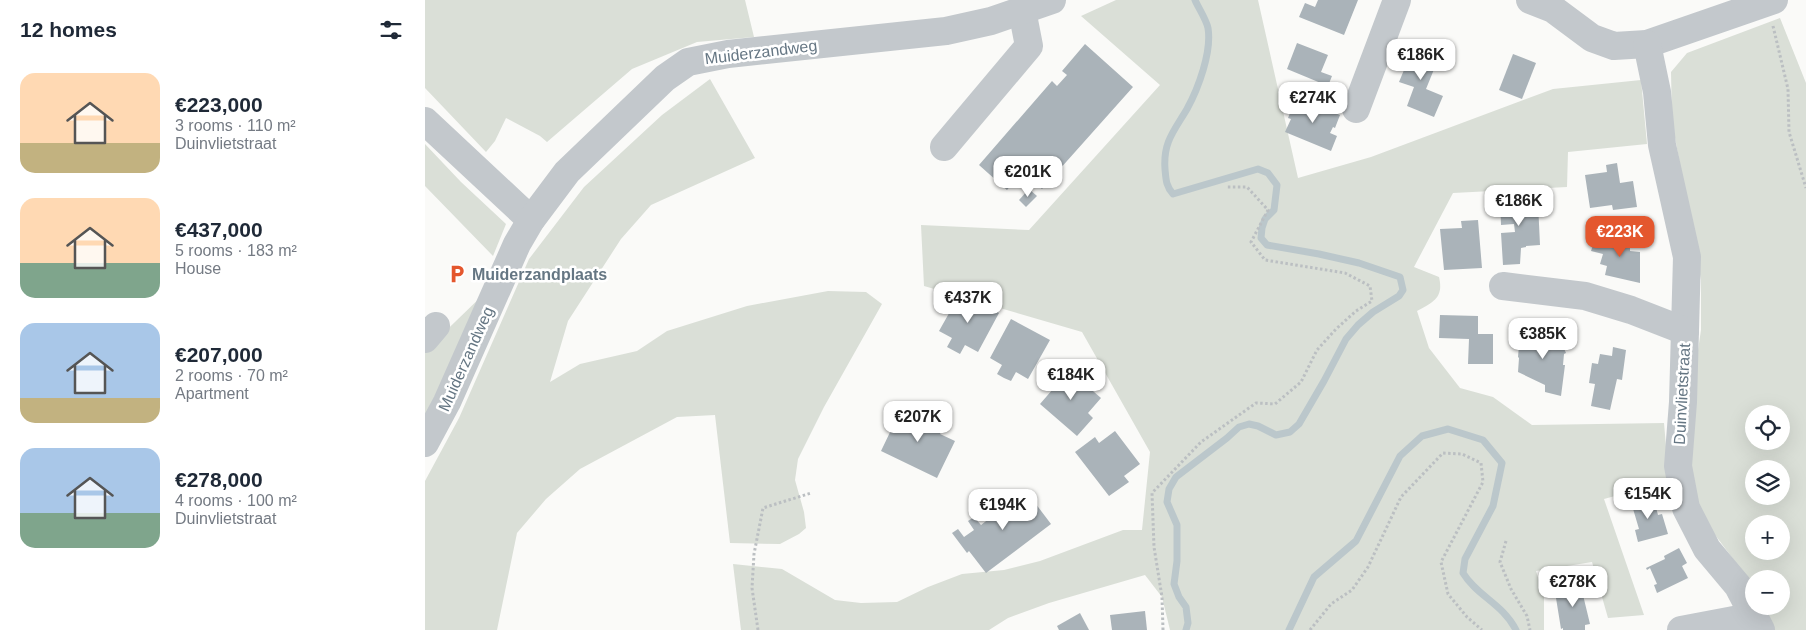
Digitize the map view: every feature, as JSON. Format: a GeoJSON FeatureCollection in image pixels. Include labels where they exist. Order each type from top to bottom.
{"type":"FeatureCollection","features":[{"type":"Feature","properties":{"kind":"street","name":"Muiderzandweg"},"geometry":{"type":"LineString","coordinates":[[425,443],[447,402],[517,244],[531,220],[567,172],[665,78],[688,62],[728,54],[947,31],[991,21],[1052,0]]}},
{"type":"Feature","properties":{"kind":"street"},"geometry":{"type":"LineString","coordinates":[[1356,109],[1397,0]]}},
{"type":"Feature","properties":{"kind":"street"},"geometry":{"type":"LineString","coordinates":[[1531,0],[1553,9],[1592,38],[1614,46],[1647,44],[1770,1]]}},
{"type":"Feature","properties":{"kind":"street"},"geometry":{"type":"LineString","coordinates":[[944,147],[1029,46],[1022,10]]}},
{"type":"Feature","properties":{"kind":"street","name":"Duinvlietstraat"},"geometry":{"type":"LineString","coordinates":[[1647,44],[1657,92],[1662,145],[1687,257],[1683,402],[1678,466],[1686,508],[1707,549],[1738,586],[1758,623],[1681,630]]}},
{"type":"Feature","properties":{"kind":"street"},"geometry":{"type":"LineString","coordinates":[[425,121],[531,220]]}},
{"type":"Feature","properties":{"kind":"street","name":"Duinvlietstraat"},"geometry":{"type":"LineString","coordinates":[[1503,286],[1585,296],[1631,310],[1685,331]]}},
{"type":"Feature","properties":{"kind":"path"},"geometry":{"type":"LineString","coordinates":[[1770,1],[1788,89],[1789,132],[1806,188]]}},
{"type":"Feature","properties":{"kind":"path"},"geometry":{"type":"LineString","coordinates":[[1163,630],[1162,597],[1153,547],[1152,493],[1201,442],[1256,403],[1275,404],[1301,382],[1317,350],[1356,310],[1372,301],[1370,286],[1345,273],[1265,260],[1251,242],[1268,210],[1247,187],[1227,187]]}},
{"type":"Feature","properties":{"kind":"path"},"geometry":{"type":"LineString","coordinates":[[1310,630],[1331,604],[1352,590],[1368,567],[1401,498],[1443,453],[1461,454],[1481,463],[1483,482],[1441,562],[1448,594],[1467,617],[1483,630]]}},
{"type":"Feature","properties":{"kind":"path"},"geometry":{"type":"LineString","coordinates":[[758,630],[752,588],[754,554],[763,508],[811,492]]}},
{"type":"Feature","properties":{"kind":"path"},"geometry":{"type":"LineString","coordinates":[[1506,541],[1500,562],[1511,589],[1527,616],[1530,630]]}},
{"type":"Feature","properties":{"kind":"shaded area"},"geometry":{"type":"Polygon","coordinates":[[[425,0],[745,0],[754,37],[697,42],[632,69],[547,142],[540,136],[506,118],[495,141],[486,152],[425,88],[425,0]]]}},
{"type":"Feature","properties":{"kind":"shaded area"},"geometry":{"type":"Polygon","coordinates":[[[1116,0],[1258,0],[1298,178],[1371,157],[1553,89],[1641,80],[1647,144],[1568,152],[1567,187],[1453,193],[1414,267],[1439,277],[1440,290],[1438,295],[1432,302],[1417,311],[1429,348],[1460,388],[1493,397],[1532,425],[1664,423],[1669,481],[1604,499],[1644,615],[1608,618],[1592,562],[1536,571],[1544,596],[1544,630],[1170,630],[1162,597],[1145,575],[1049,603],[1008,618],[989,630],[741,630],[733,564],[782,569],[835,600],[861,603],[897,602],[928,587],[962,574],[1004,570],[1040,561],[1123,530],[1142,530],[1150,452],[1082,332],[924,286],[921,225],[1029,230],[1160,85],[1081,16],[1116,0]]]}},
{"type":"Feature","properties":{"kind":"shaded area"},"geometry":{"type":"Polygon","coordinates":[[[1780,18],[1806,83],[1806,630],[1773,630],[1768,615],[1790,615],[1790,570],[1745,570],[1745,575],[1704,520],[1691,478],[1690,404],[1701,330],[1701,280],[1672,121],[1671,72],[1687,53],[1780,18]]]}},
{"type":"Feature","properties":{"kind":"shaded area"},"geometry":{"type":"Polygon","coordinates":[[[710,79],[755,158],[651,205],[621,239],[568,321],[550,382],[580,364],[637,351],[667,331],[747,306],[828,291],[866,292],[882,304],[824,407],[798,459],[795,480],[804,512],[806,528],[780,544],[730,543],[715,415],[677,417],[580,469],[546,499],[517,533],[497,630],[425,630],[425,481],[459,418],[529,259],[584,187],[662,115],[710,79]]]}},
{"type":"Feature","properties":{"kind":"shaded area"},"geometry":{"type":"Polygon","coordinates":[[[425,144],[461,182],[506,224],[493,256],[425,186],[425,144]]]}},
{"type":"Feature","properties":{"kind":"shaded area"},"geometry":{"type":"Polygon","coordinates":[[[486,292],[425,422],[425,351],[486,292]]]}},
{"type":"Feature","properties":{"kind":"building"},"geometry":{"type":"Polygon","coordinates":[[[1318,0],[1358,0],[1344,35],[1299,17],[1305,3],[1315,7],[1318,0]]]}},
{"type":"Feature","properties":{"kind":"building"},"geometry":{"type":"Polygon","coordinates":[[[1297,43],[1328,55],[1321,72],[1332,76],[1328,86],[1287,69],[1297,43]]]}},
{"type":"Feature","properties":{"kind":"building"},"geometry":{"type":"Polygon","coordinates":[[[1085,44],[1133,87],[1042,189],[1022,172],[1007,190],[979,165],[1052,81],[1057,86],[1067,75],[1062,71],[1085,44]]]}},
{"type":"Feature","properties":{"kind":"building"},"geometry":{"type":"Polygon","coordinates":[[[1414,46],[1439,57],[1426,89],[1443,96],[1434,117],[1407,106],[1414,87],[1399,82],[1414,46]]]}},
{"type":"Feature","properties":{"kind":"building"},"geometry":{"type":"Polygon","coordinates":[[[1513,54],[1536,63],[1522,99],[1499,90],[1513,54]]]}},
{"type":"Feature","properties":{"kind":"building"},"geometry":{"type":"Polygon","coordinates":[[[1296,98],[1340,115],[1335,128],[1333,127],[1330,133],[1337,136],[1331,151],[1285,132],[1291,119],[1288,118],[1296,98]]]}},
{"type":"Feature","properties":{"kind":"building"},"geometry":{"type":"Polygon","coordinates":[[[1617,163],[1620,183],[1633,181],[1637,207],[1613,210],[1612,205],[1590,208],[1585,175],[1607,172],[1606,165],[1617,163]]]}},
{"type":"Feature","properties":{"kind":"building"},"geometry":{"type":"Polygon","coordinates":[[[1029,189],[1037,196],[1026,207],[1019,200],[1029,189]]]}},
{"type":"Feature","properties":{"kind":"building"},"geometry":{"type":"Polygon","coordinates":[[[1519,196],[1520,200],[1534,199],[1534,204],[1538,203],[1540,245],[1521,248],[1520,264],[1503,265],[1501,233],[1515,232],[1514,224],[1501,225],[1500,197],[1519,196]]]}},
{"type":"Feature","properties":{"kind":"building"},"geometry":{"type":"Polygon","coordinates":[[[1478,220],[1482,268],[1444,270],[1440,229],[1462,228],[1461,221],[1478,220]]]}},
{"type":"Feature","properties":{"kind":"building"},"geometry":{"type":"Polygon","coordinates":[[[1604,235],[1630,238],[1630,251],[1640,252],[1640,283],[1605,275],[1607,266],[1600,264],[1603,254],[1591,251],[1593,245],[1601,247],[1604,235]]]}},
{"type":"Feature","properties":{"kind":"building"},"geometry":{"type":"Polygon","coordinates":[[[961,292],[999,313],[978,352],[965,345],[960,354],[947,347],[952,338],[939,331],[961,292]]]}},
{"type":"Feature","properties":{"kind":"building"},"geometry":{"type":"Polygon","coordinates":[[[1440,315],[1478,316],[1478,334],[1493,334],[1493,364],[1468,364],[1469,339],[1439,338],[1440,315]]]}},
{"type":"Feature","properties":{"kind":"building"},"geometry":{"type":"Polygon","coordinates":[[[1011,319],[1050,340],[1028,379],[1016,372],[1011,381],[1004,378],[997,374],[1002,365],[990,358],[1011,319]]]}},
{"type":"Feature","properties":{"kind":"building"},"geometry":{"type":"Polygon","coordinates":[[[1556,330],[1566,353],[1564,354],[1563,365],[1565,365],[1561,396],[1545,392],[1545,385],[1518,372],[1520,333],[1537,334],[1538,338],[1556,330]]]}},
{"type":"Feature","properties":{"kind":"building"},"geometry":{"type":"Polygon","coordinates":[[[1613,347],[1626,350],[1622,380],[1617,379],[1610,410],[1591,406],[1595,384],[1589,383],[1592,363],[1598,364],[1600,354],[1612,356],[1613,347]]]}},
{"type":"Feature","properties":{"kind":"building"},"geometry":{"type":"Polygon","coordinates":[[[1064,366],[1101,398],[1088,413],[1093,418],[1077,436],[1040,404],[1053,389],[1048,385],[1064,366]]]}},
{"type":"Feature","properties":{"kind":"building"},"geometry":{"type":"Polygon","coordinates":[[[901,403],[908,406],[903,416],[915,421],[919,412],[926,415],[922,425],[933,430],[938,421],[944,424],[940,434],[955,441],[937,478],[881,451],[901,403]]]}},
{"type":"Feature","properties":{"kind":"building"},"geometry":{"type":"Polygon","coordinates":[[[1115,431],[1140,464],[1124,476],[1129,482],[1109,496],[1075,452],[1095,437],[1099,443],[1115,431]]]}},
{"type":"Feature","properties":{"kind":"building"},"geometry":{"type":"Polygon","coordinates":[[[1026,491],[1051,524],[986,573],[969,551],[967,553],[952,533],[958,529],[964,537],[974,530],[968,521],[974,517],[981,525],[990,518],[984,509],[990,505],[997,513],[1006,505],[1000,497],[1006,492],[1013,501],[1026,491]]]}},
{"type":"Feature","properties":{"kind":"building"},"geometry":{"type":"Polygon","coordinates":[[[1653,496],[1658,515],[1662,514],[1668,534],[1638,542],[1635,530],[1639,529],[1631,502],[1653,496]]]}},
{"type":"Feature","properties":{"kind":"building"},"geometry":{"type":"Polygon","coordinates":[[[1679,548],[1687,563],[1682,566],[1688,578],[1657,593],[1654,585],[1657,584],[1650,568],[1647,570],[1646,568],[1665,559],[1664,556],[1679,548]]]}},
{"type":"Feature","properties":{"kind":"building"},"geometry":{"type":"Polygon","coordinates":[[[1578,579],[1580,595],[1583,595],[1590,624],[1585,625],[1585,630],[1563,630],[1563,628],[1561,629],[1556,598],[1567,596],[1565,581],[1578,579]]]}},
{"type":"Feature","properties":{"kind":"building"},"geometry":{"type":"Polygon","coordinates":[[[1145,611],[1147,630],[1112,630],[1110,615],[1145,611]]]}},
{"type":"Feature","properties":{"kind":"building"},"geometry":{"type":"Polygon","coordinates":[[[1080,613],[1089,630],[1059,630],[1057,626],[1080,613]]]}},
{"type":"Feature","properties":{"kind":"waterway"},"geometry":{"type":"LineString","coordinates":[[1186,630],[1188,623],[1186,607],[1179,597],[1174,584],[1177,561],[1177,525],[1167,502],[1169,489],[1176,477],[1239,427],[1249,424],[1258,426],[1276,435],[1290,432],[1299,424],[1346,339],[1373,312],[1399,296],[1403,290],[1400,277],[1359,263],[1267,245],[1261,238],[1262,228],[1265,219],[1274,210],[1277,185],[1268,173],[1258,169],[1173,194],[1167,183],[1165,169],[1166,151],[1174,131],[1195,91],[1203,70],[1208,48],[1208,28],[1195,0]]}},
{"type":"Feature","properties":{"kind":"waterway"},"geometry":{"type":"LineString","coordinates":[[1289,630],[1314,577],[1356,541],[1400,456],[1422,436],[1448,429],[1483,440],[1502,463],[1493,506],[1465,559],[1463,573],[1475,588],[1504,613],[1516,630]]}},
{"type":"Feature","properties":{"kind":"place","name":"Muiderzandplaats"},"geometry":{"type":"Point","coordinates":[457,274]}}]}
